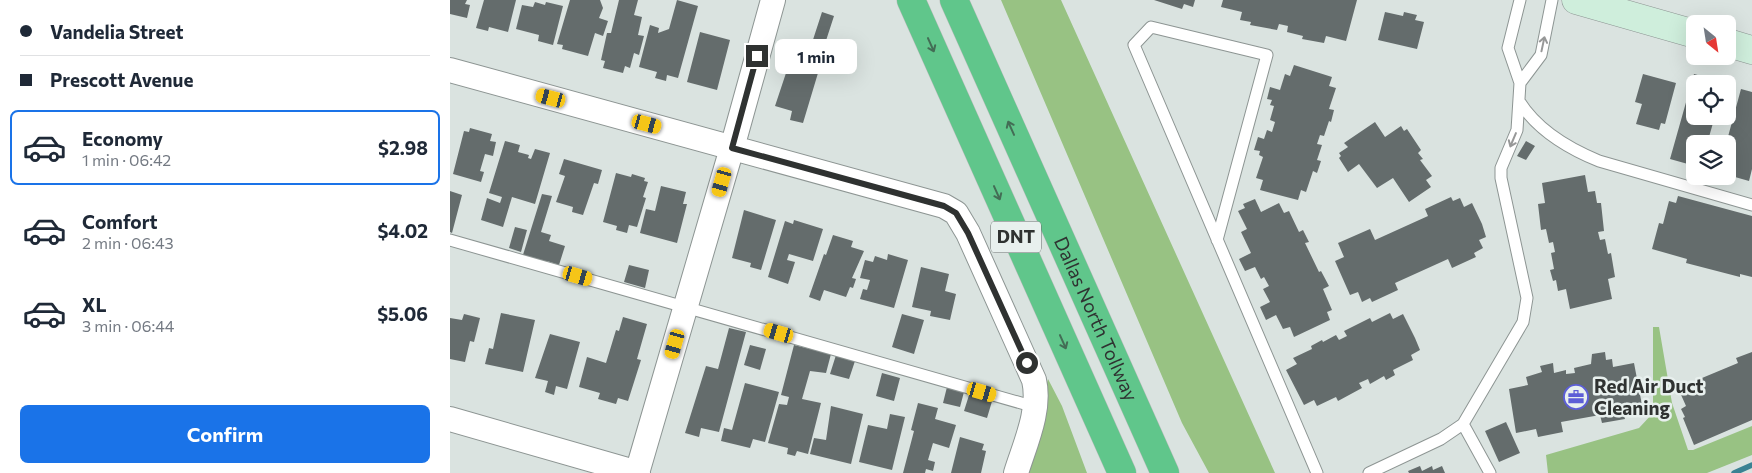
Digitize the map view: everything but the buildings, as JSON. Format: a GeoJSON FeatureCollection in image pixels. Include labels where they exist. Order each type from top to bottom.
{"type":"FeatureCollection","features":[{"type":"Feature","properties":{"kind":"highway","name":"DNT"},"geometry":{"type":"LineString","coordinates":[[911,0],[1122,473]]}},
{"type":"Feature","properties":{"kind":"highway","name":"Dallas North Tollway"},"geometry":{"type":"LineString","coordinates":[[954,0],[1165,473]]}},
{"type":"Feature","properties":{"kind":"highway"},"geometry":{"type":"LineString","coordinates":[[1152,444],[1174,473]]}},
{"type":"Feature","properties":{"kind":"main road"},"geometry":{"type":"LineString","coordinates":[[1576,0],[1686,31]]}},
{"type":"Feature","properties":{"kind":"main road"},"geometry":{"type":"LineString","coordinates":[[1736,45],[1752,50]]}},
{"type":"Feature","properties":{"kind":"street"},"geometry":{"type":"LineString","coordinates":[[450,419],[637,473],[773,0]]}},
{"type":"Feature","properties":{"kind":"street"},"geometry":{"type":"LineString","coordinates":[[450,70],[944,206],[956,213],[962,220],[972,241],[1034,380],[1036,400],[1016,473]]}},
{"type":"Feature","properties":{"kind":"lane"},"geometry":{"type":"LineString","coordinates":[[1369,473],[1441,439],[1463,424],[1523,322],[1528,298],[1501,178],[1501,168],[1517,130],[1520,83],[1508,48],[1520,0]]}},
{"type":"Feature","properties":{"kind":"lane"},"geometry":{"type":"LineString","coordinates":[[1520,83],[1541,55],[1552,0]]}},
{"type":"Feature","properties":{"kind":"lane"},"geometry":{"type":"LineString","coordinates":[[1218,240],[1267,54],[1151,26],[1134,45],[1317,473]]}},
{"type":"Feature","properties":{"kind":"lane"},"geometry":{"type":"LineString","coordinates":[[1519,101],[1526,112],[1542,128],[1575,151],[1598,161],[1752,205]]}},
{"type":"Feature","properties":{"kind":"lane"},"geometry":{"type":"LineString","coordinates":[[450,240],[686,306],[1036,400]]}},
{"type":"Feature","properties":{"kind":"lane"},"geometry":{"type":"LineString","coordinates":[[1463,424],[1490,473]]}},
{"type":"Feature","properties":{"kind":"green space"},"geometry":{"type":"Polygon","coordinates":[[[1001,0],[1061,0],[1275,473],[1209,473],[1182,423],[1001,0]]]}},
{"type":"Feature","properties":{"kind":"green space"},"geometry":{"type":"Polygon","coordinates":[[[1653,327],[1659,327],[1672,403],[1688,450],[1693,450],[1752,426],[1752,455],[1707,473],[1548,473],[1546,455],[1639,428],[1653,413],[1653,327]]]}},
{"type":"Feature","properties":{"kind":"green space"},"geometry":{"type":"Polygon","coordinates":[[[1048,379],[1062,406],[1087,473],[1025,473],[1048,379]]]}},
{"type":"Feature","properties":{"kind":"waterway"},"geometry":{"type":"LineString","coordinates":[[1734,473],[1752,465]]}},
{"type":"Feature","properties":{"kind":"place","name":"Red Air Duct Cleaning"},"geometry":{"type":"Point","coordinates":[1576,397]}},
{"type":"Feature","properties":{"kind":"route"},"geometry":{"type":"LineString","coordinates":[[757,56],[732,148],[944,206],[956,213],[962,220],[1027,363]]}}]}
